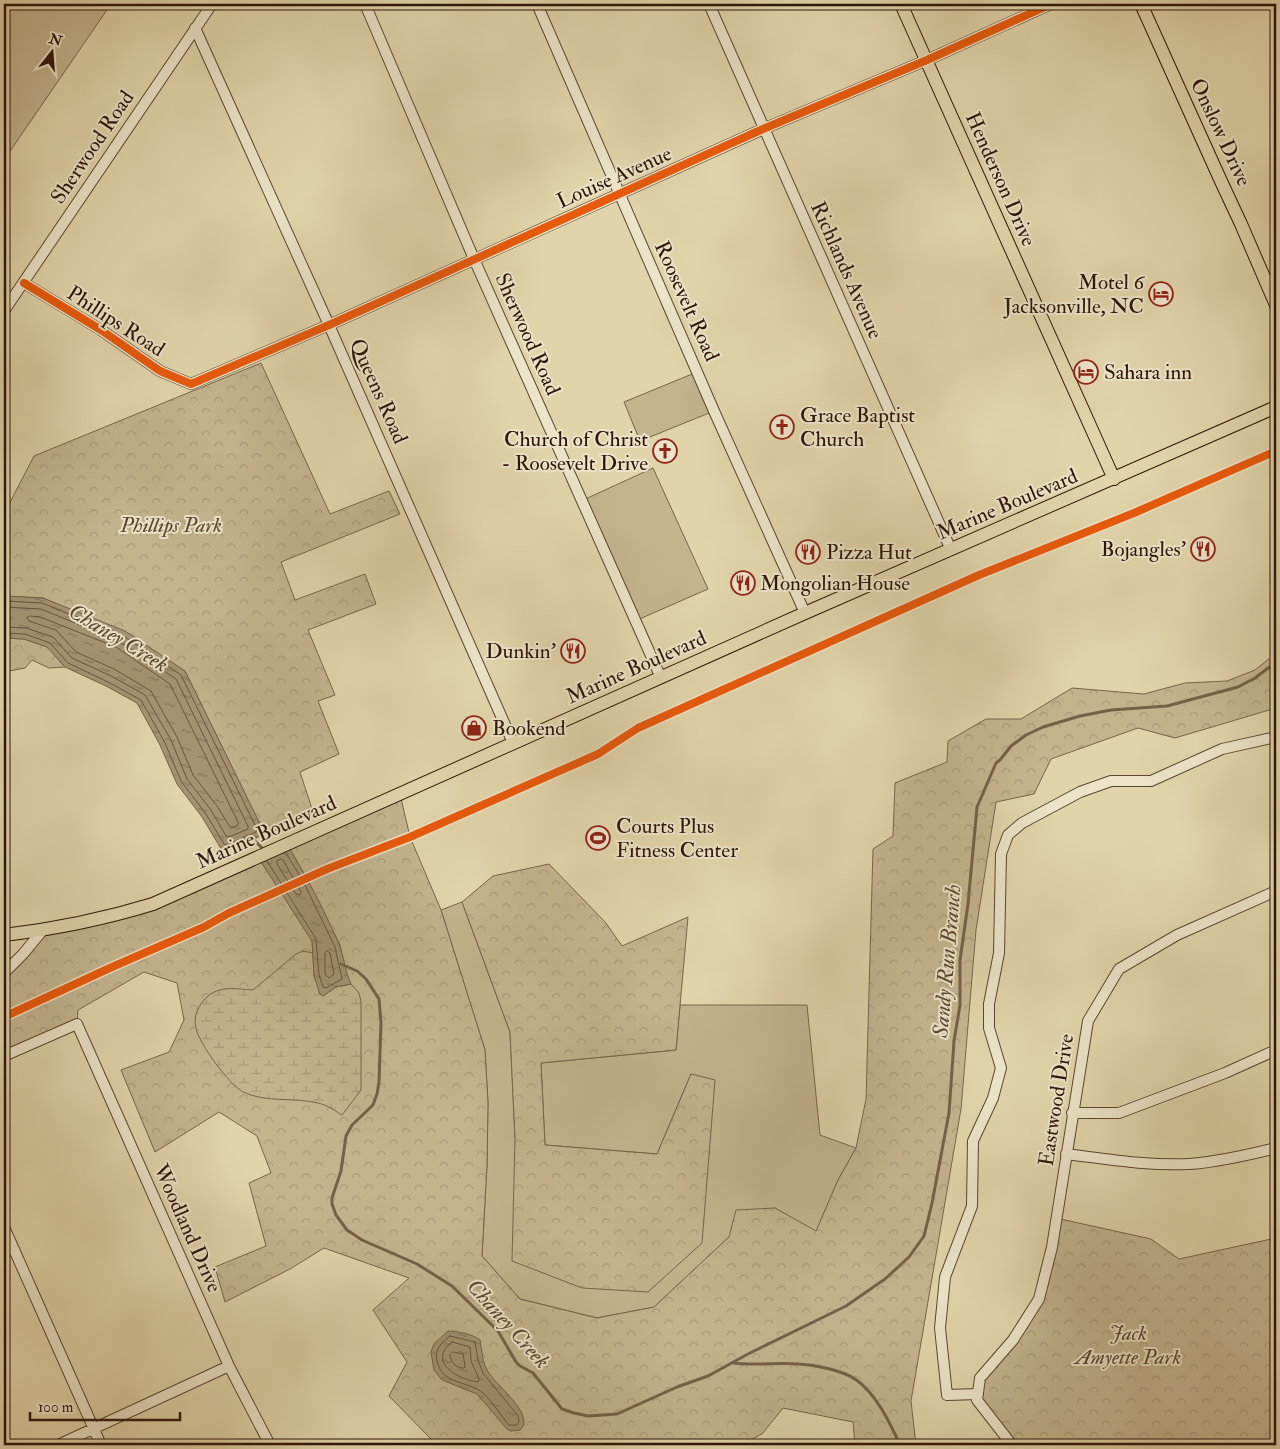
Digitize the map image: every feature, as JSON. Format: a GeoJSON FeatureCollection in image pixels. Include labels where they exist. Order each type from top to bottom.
{"type":"FeatureCollection","features":[{"type":"Feature","properties":{"kind":"main road","name":"Henderson Drive"},"geometry":{"type":"LineString","coordinates":[[901,4],[1114,480]]}},
{"type":"Feature","properties":{"kind":"main road","name":"Onslow Drive"},"geometry":{"type":"LineString","coordinates":[[1141,4],[1242,224],[1276,305]]}},
{"type":"Feature","properties":{"kind":"main road","name":"Marine Boulevard"},"geometry":{"type":"LineString","coordinates":[[4,935],[80,924],[144,906],[805,613],[1276,408]]}},
{"type":"Feature","properties":{"kind":"street","name":"Sherwood Road"},"geometry":{"type":"LineString","coordinates":[[4,311],[212,4]]}},
{"type":"Feature","properties":{"kind":"street","name":"Sherwood Road"},"geometry":{"type":"LineString","coordinates":[[365,4],[474,259],[661,678]]}},
{"type":"Feature","properties":{"kind":"street","name":"Roosevelt Road"},"geometry":{"type":"LineString","coordinates":[[537,4],[805,613]]}},
{"type":"Feature","properties":{"kind":"street","name":"Richlands Avenue"},"geometry":{"type":"LineString","coordinates":[[709,4],[951,550]]}},
{"type":"Feature","properties":{"kind":"street","name":"Louise Avenue"},"geometry":{"type":"LineString","coordinates":[[191,384],[329,325],[764,129],[1051,4]]}},
{"type":"Feature","properties":{"kind":"street","name":"Queens Road"},"geometry":{"type":"LineString","coordinates":[[195,28],[329,325],[513,743]]}},
{"type":"Feature","properties":{"kind":"street","name":"Phillips Road"},"geometry":{"type":"LineString","coordinates":[[24,283],[101,330],[160,371],[191,384]]}},
{"type":"Feature","properties":{"kind":"street"},"geometry":{"type":"LineString","coordinates":[[1012,1445],[978,1397],[947,1395],[940,1328],[945,1277],[972,1206],[973,1141],[993,1098],[1001,1068],[989,1028],[989,1004],[999,953],[1000,854],[1008,835],[1022,823],[1080,792],[1111,781],[1151,781],[1222,750],[1276,737]]}},
{"type":"Feature","properties":{"kind":"street","name":"Eastwood Drive"},"geometry":{"type":"LineString","coordinates":[[978,1397],[980,1378],[1013,1339],[1039,1299],[1052,1247],[1088,1021],[1119,970],[1177,935],[1276,891]]}},
{"type":"Feature","properties":{"kind":"street"},"geometry":{"type":"LineString","coordinates":[[4,972],[23,954],[42,931]]}},
{"type":"Feature","properties":{"kind":"street","name":"Woodland Drive"},"geometry":{"type":"LineString","coordinates":[[4,1056],[77,1024],[230,1366],[270,1445]]}},
{"type":"Feature","properties":{"kind":"street"},"geometry":{"type":"LineString","coordinates":[[1072,1113],[1119,1113],[1226,1073],[1276,1050]]}},
{"type":"Feature","properties":{"kind":"street"},"geometry":{"type":"LineString","coordinates":[[1066,1154],[1148,1164],[1190,1164],[1239,1157],[1276,1148]]}},
{"type":"Feature","properties":{"kind":"street"},"geometry":{"type":"LineString","coordinates":[[4,1226],[101,1445]]}},
{"type":"Feature","properties":{"kind":"street"},"geometry":{"type":"LineString","coordinates":[[58,1445],[230,1366]]}},
{"type":"Feature","properties":{"kind":"green space"},"geometry":{"type":"Polygon","coordinates":[[[10,4],[111,4],[4,160],[4,14],[10,4]]]}},
{"type":"Feature","properties":{"kind":"green space","name":"Phillips Park"},"geometry":{"type":"Polygon","coordinates":[[[261,363],[330,514],[389,491],[400,514],[281,562],[295,600],[365,574],[376,604],[308,630],[335,695],[318,701],[339,754],[300,772],[314,815],[268,833],[257,819],[185,671],[43,598],[4,596],[4,514],[34,456],[261,363]]]}},
{"type":"Feature","properties":{"kind":"green space"},"geometry":{"type":"Polygon","coordinates":[[[697,372],[714,411],[640,441],[624,402],[697,372]]]}},
{"type":"Feature","properties":{"kind":"green space"},"geometry":{"type":"Polygon","coordinates":[[[653,468],[708,589],[635,621],[581,501],[653,468]]]}},
{"type":"Feature","properties":{"kind":"green space"},"geometry":{"type":"Polygon","coordinates":[[[4,638],[24,639],[48,647],[65,667],[49,668],[32,660],[25,668],[4,672],[4,638]]]}},
{"type":"Feature","properties":{"kind":"green space"},"geometry":{"type":"Polygon","coordinates":[[[1276,653],[1276,708],[1175,738],[1138,728],[1051,759],[1034,794],[996,802],[976,930],[961,1109],[911,1401],[916,1445],[855,1445],[853,1422],[783,1408],[763,1433],[743,1445],[439,1445],[389,1396],[407,1362],[373,1310],[409,1278],[324,1248],[290,1269],[225,1302],[215,1267],[266,1246],[249,1183],[271,1173],[257,1136],[219,1112],[155,1152],[121,1070],[169,1052],[184,1020],[177,983],[144,972],[78,1010],[77,1024],[4,1056],[4,973],[42,931],[118,915],[258,857],[312,941],[313,953],[336,987],[350,984],[345,972],[340,945],[287,844],[400,794],[410,837],[441,910],[485,1050],[488,1103],[482,1256],[520,1299],[597,1318],[654,1307],[729,1237],[736,1210],[775,1208],[816,1231],[838,1180],[856,1148],[866,1099],[873,849],[893,836],[895,783],[947,762],[948,741],[986,719],[1021,719],[1072,688],[1144,694],[1185,683],[1227,681],[1255,670],[1276,653]]]}},
{"type":"Feature","properties":{"kind":"green space"},"geometry":{"type":"Polygon","coordinates":[[[549,864],[606,923],[622,946],[688,917],[676,1050],[541,1063],[545,1145],[657,1154],[691,1074],[715,1080],[702,1243],[648,1292],[582,1288],[512,1261],[515,1138],[510,1032],[462,902],[493,876],[549,864]]]}},
{"type":"Feature","properties":{"kind":"green space"},"geometry":{"type":"Polygon","coordinates":[[[462,902],[510,1032],[515,1138],[648,1292],[691,1074],[657,1154],[545,1145],[541,1063],[676,1050],[680,1005],[807,1005],[820,1135],[856,1148],[838,1180],[816,1232],[775,1208],[729,1237],[654,1307],[597,1318],[520,1299],[482,1256],[488,1103],[485,1050],[441,910],[462,902]]]}},
{"type":"Feature","properties":{"kind":"green space"},"geometry":{"type":"Polygon","coordinates":[[[303,951],[313,953],[314,976],[323,996],[336,987],[351,984],[359,993],[361,1002],[361,1090],[342,1115],[318,1103],[261,1098],[243,1092],[230,1081],[215,1063],[198,1035],[196,1028],[195,1020],[199,1007],[212,993],[223,989],[253,990],[296,954],[303,951]]]}},
{"type":"Feature","properties":{"kind":"green space","name":"Jack Amyette Park"},"geometry":{"type":"Polygon","coordinates":[[[1056,1218],[1151,1239],[1179,1259],[1276,1238],[1276,1445],[1012,1445],[977,1400],[980,1378],[1039,1299],[1056,1218]]]}},
{"type":"Feature","properties":{"kind":"water"},"geometry":{"type":"Polygon","coordinates":[[[4,596],[43,598],[125,631],[185,671],[265,834],[223,852],[202,817],[177,784],[160,745],[137,703],[65,667],[47,647],[24,639],[4,638],[4,596]]]}},
{"type":"Feature","properties":{"kind":"water"},"geometry":{"type":"Polygon","coordinates":[[[287,844],[333,931],[341,949],[351,984],[336,987],[323,996],[320,994],[314,976],[312,941],[258,857],[287,844]]]}},
{"type":"Feature","properties":{"kind":"water"},"geometry":{"type":"Polygon","coordinates":[[[448,1331],[460,1332],[480,1340],[485,1367],[516,1403],[520,1411],[524,1425],[520,1430],[511,1431],[507,1429],[477,1394],[442,1380],[434,1370],[431,1352],[434,1344],[448,1331]]]}},
{"type":"Feature","properties":{"kind":"waterway","name":"Sandy Run Branch"},"geometry":{"type":"LineString","coordinates":[[341,964],[357,971],[366,979],[379,999],[381,1023],[377,1094],[373,1105],[352,1125],[346,1136],[341,1171],[332,1198],[336,1215],[347,1230],[362,1240],[417,1264],[452,1286],[498,1331],[516,1362],[533,1373],[562,1409],[588,1416],[617,1414],[677,1387],[708,1376],[748,1354],[846,1306],[885,1279],[909,1257],[924,1236],[949,1113],[954,1041],[960,1005],[960,960],[968,904],[977,807],[996,763],[1011,746],[1026,735],[1043,727],[1080,716],[1111,710],[1167,706],[1238,687],[1255,678],[1276,662]]}},
{"type":"Feature","properties":{"kind":"waterway","name":"Chaney Creek"},"geometry":{"type":"LineString","coordinates":[[255,838],[253,839],[265,851]]}},
{"type":"Feature","properties":{"kind":"waterway"},"geometry":{"type":"LineString","coordinates":[[734,1363],[805,1365],[828,1368],[843,1373],[863,1385],[876,1400],[900,1445]]}},
{"type":"Feature","properties":{"kind":"cycle path"},"geometry":{"type":"LineString","coordinates":[[24,283],[101,330],[160,371],[191,384],[329,325],[763,129],[927,60],[1051,4]]}},
{"type":"Feature","properties":{"kind":"cycle path"},"geometry":{"type":"LineString","coordinates":[[4,1017],[327,869],[410,837],[598,754],[638,728],[979,575],[1134,513],[1276,451]]}},
{"type":"Feature","properties":{"kind":"place","name":"Motel 6 Jacksonville, NC"},"geometry":{"type":"Point","coordinates":[1161,294]}},
{"type":"Feature","properties":{"kind":"place","name":"Sahara inn"},"geometry":{"type":"Point","coordinates":[1086,372]}},
{"type":"Feature","properties":{"kind":"place","name":"Grace Baptist Church"},"geometry":{"type":"Point","coordinates":[782,427]}},
{"type":"Feature","properties":{"kind":"place","name":"Church of Christ - Roosevelt Drive"},"geometry":{"type":"Point","coordinates":[665,451]}},
{"type":"Feature","properties":{"kind":"place","name":"Bojangles'"},"geometry":{"type":"Point","coordinates":[1203,549]}},
{"type":"Feature","properties":{"kind":"place","name":"Pizza Hut"},"geometry":{"type":"Point","coordinates":[808,552]}},
{"type":"Feature","properties":{"kind":"place","name":"Mongolian House"},"geometry":{"type":"Point","coordinates":[743,583]}},
{"type":"Feature","properties":{"kind":"place","name":"Dunkin'"},"geometry":{"type":"Point","coordinates":[573,651]}},
{"type":"Feature","properties":{"kind":"place","name":"Bookend"},"geometry":{"type":"Point","coordinates":[474,728]}},
{"type":"Feature","properties":{"kind":"place","name":"Courts Plus Fitness Center"},"geometry":{"type":"Point","coordinates":[598,838]}}]}
